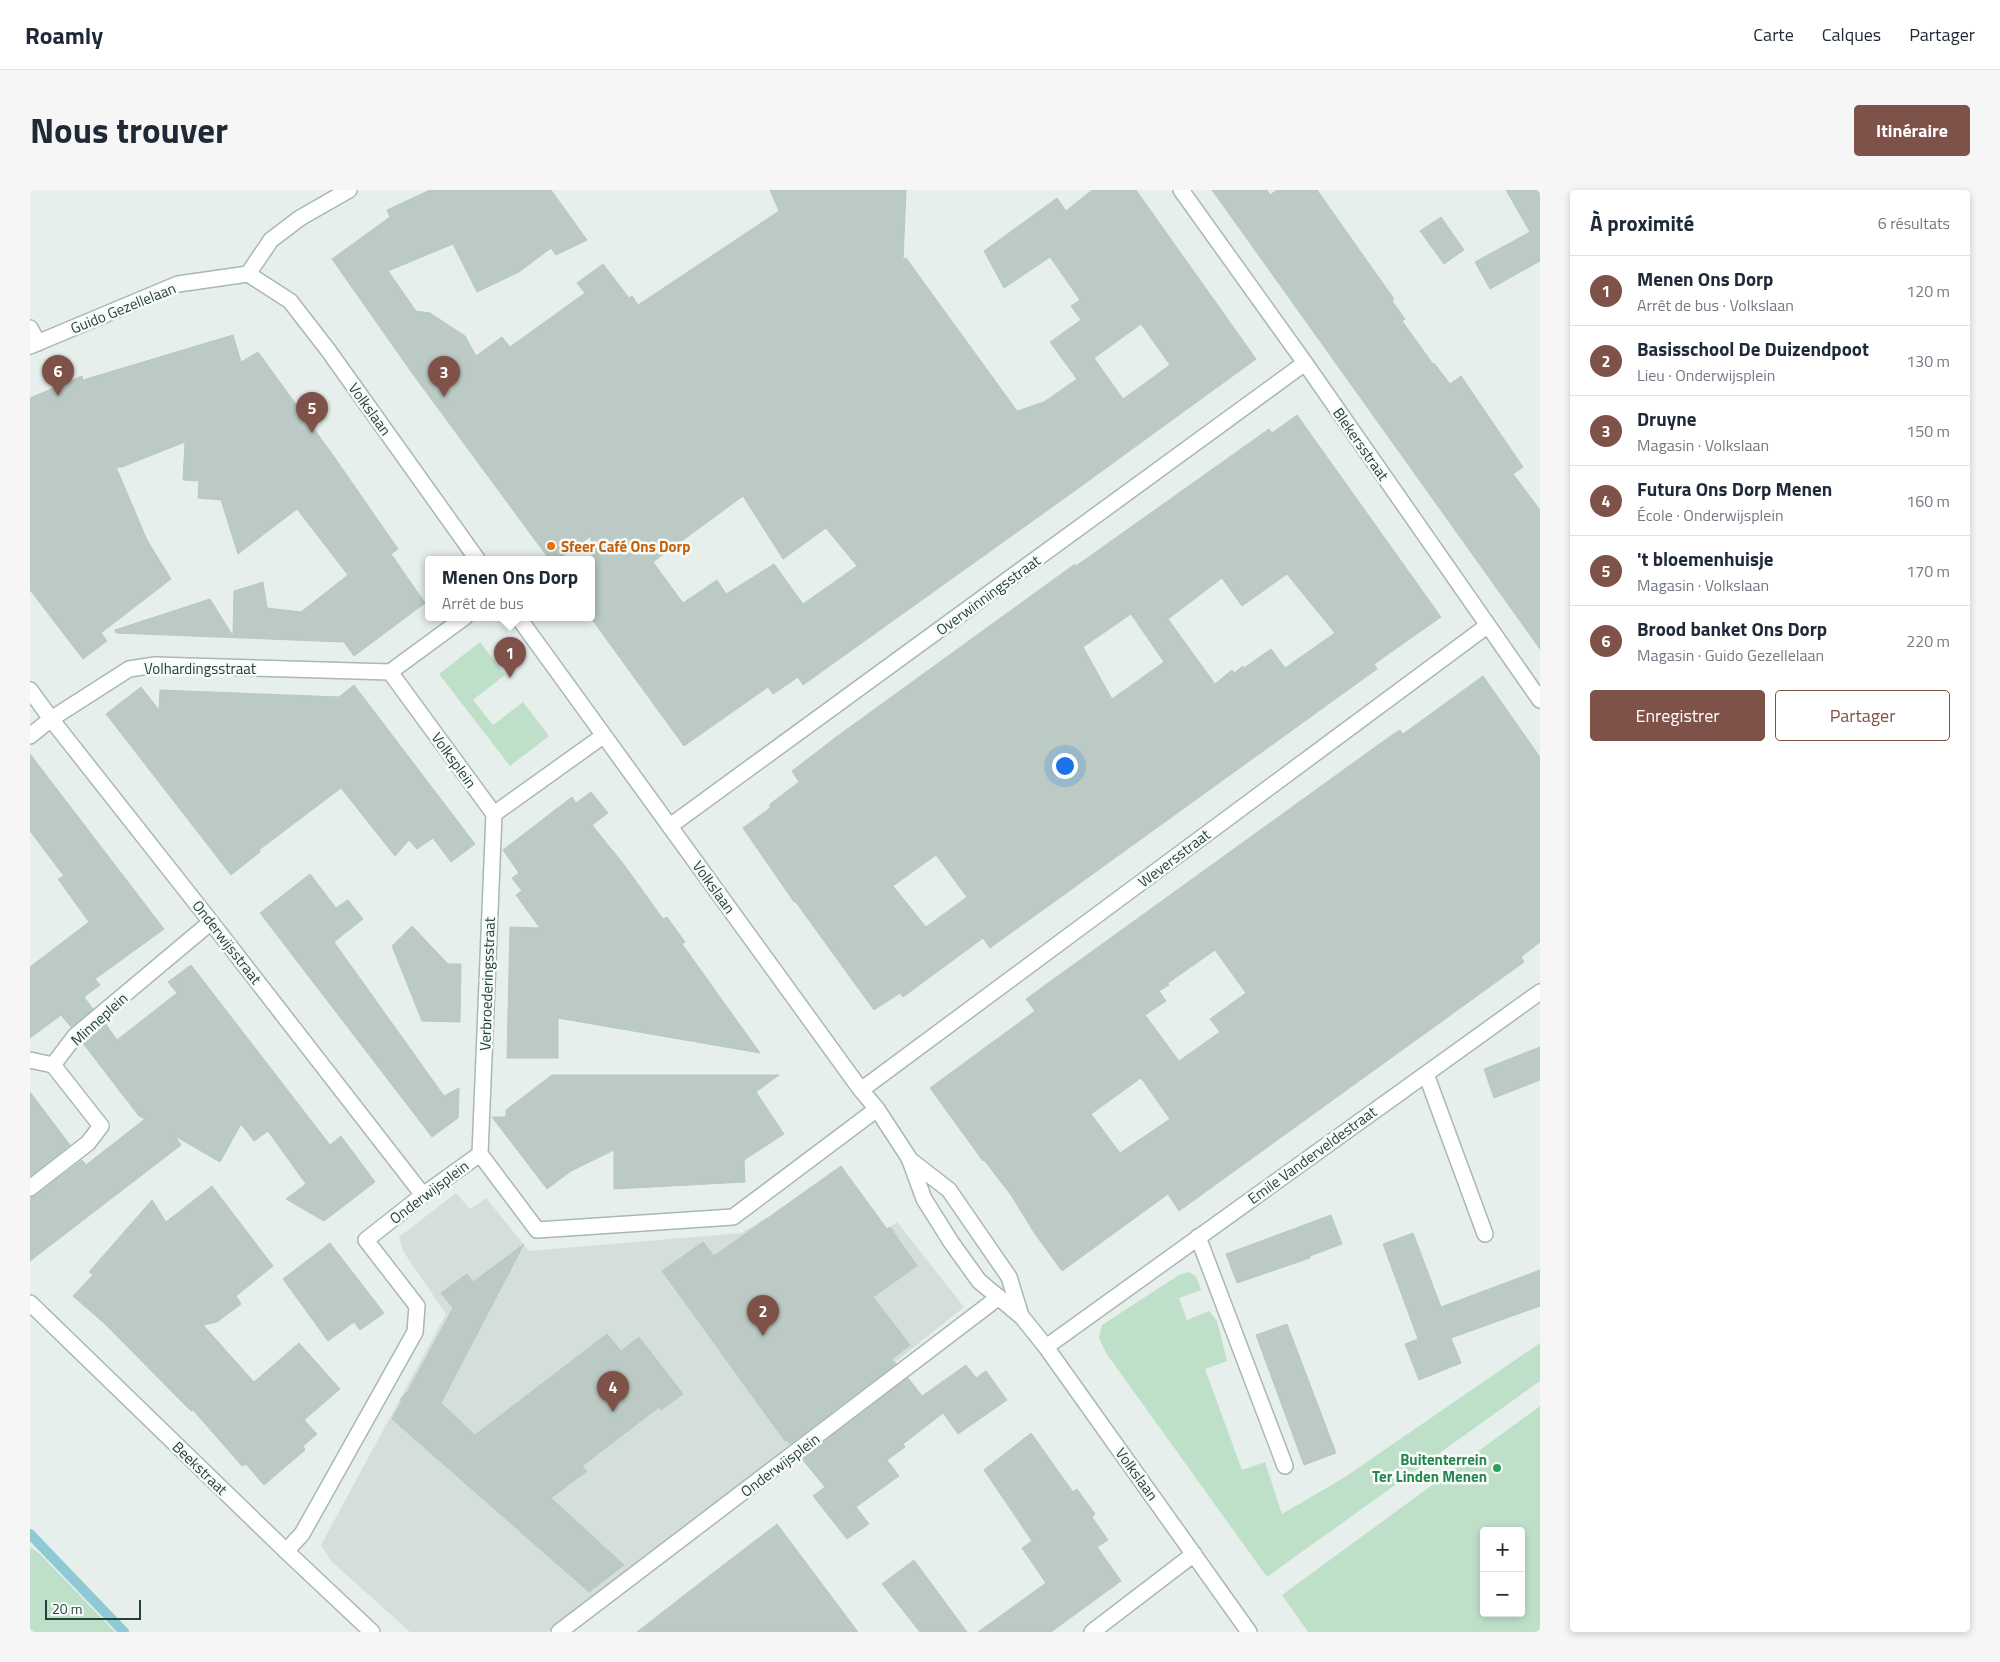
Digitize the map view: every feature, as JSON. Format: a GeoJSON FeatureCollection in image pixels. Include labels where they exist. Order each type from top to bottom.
{"type":"FeatureCollection","features":[{"type":"Feature","properties":{"kind":"street"},"geometry":{"type":"LineString","coordinates":[[248,274],[272,240],[300,218],[349,190]]}},
{"type":"Feature","properties":{"kind":"street","name":"Blekersstraat"},"geometry":{"type":"LineString","coordinates":[[1181,190],[1305,363],[1540,700]]}},
{"type":"Feature","properties":{"kind":"street","name":"Guido Gezellelaan"},"geometry":{"type":"LineString","coordinates":[[34,344],[178,284],[248,274]]}},
{"type":"Feature","properties":{"kind":"street","name":"Volkslaan"},"geometry":{"type":"LineString","coordinates":[[248,274],[290,301],[328,350],[475,556]]}},
{"type":"Feature","properties":{"kind":"street"},"geometry":{"type":"LineString","coordinates":[[30,328],[34,344]]}},
{"type":"Feature","properties":{"kind":"street","name":"Overwinningsstraat"},"geometry":{"type":"LineString","coordinates":[[670,826],[1305,363]]}},
{"type":"Feature","properties":{"kind":"street"},"geometry":{"type":"LineString","coordinates":[[390,672],[460,621]]}},
{"type":"Feature","properties":{"kind":"street","name":"Volkslaan"},"geometry":{"type":"LineString","coordinates":[[521,621],[861,1090],[877,1109],[909,1158],[924,1199],[951,1242],[979,1281],[1022,1317],[1046,1347],[1249,1632]]}},
{"type":"Feature","properties":{"kind":"street","name":"Weversstraat"},"geometry":{"type":"LineString","coordinates":[[861,1090],[1487,626]]}},
{"type":"Feature","properties":{"kind":"street","name":"Volhardingsstraat"},"geometry":{"type":"LineString","coordinates":[[30,736],[51,719],[130,669],[155,665],[390,672]]}},
{"type":"Feature","properties":{"kind":"street","name":"Volksplein"},"geometry":{"type":"LineString","coordinates":[[390,672],[494,814]]}},
{"type":"Feature","properties":{"kind":"street","name":"Onderwijsstraat"},"geometry":{"type":"LineString","coordinates":[[30,690],[422,1196]]}},
{"type":"Feature","properties":{"kind":"street"},"geometry":{"type":"LineString","coordinates":[[494,814],[603,736]]}},
{"type":"Feature","properties":{"kind":"street","name":"Verbroederingsstraat"},"geometry":{"type":"LineString","coordinates":[[480,1154],[494,814]]}},
{"type":"Feature","properties":{"kind":"street","name":"Minneplein"},"geometry":{"type":"LineString","coordinates":[[53,1065],[75,1036],[211,922]]}},
{"type":"Feature","properties":{"kind":"street","name":"Emile Vanderveldestraat"},"geometry":{"type":"LineString","coordinates":[[1046,1347],[1540,992]]}},
{"type":"Feature","properties":{"kind":"street"},"geometry":{"type":"LineString","coordinates":[[30,1060],[53,1065],[101,1126],[88,1143],[30,1188]]}},
{"type":"Feature","properties":{"kind":"street"},"geometry":{"type":"LineString","coordinates":[[1426,1074],[1485,1234]]}},
{"type":"Feature","properties":{"kind":"street","name":"Onderwijsplein"},"geometry":{"type":"LineString","coordinates":[[286,1551],[302,1534],[415,1332],[417,1306],[366,1240],[422,1196],[480,1154],[537,1230],[733,1217],[877,1109]]}},
{"type":"Feature","properties":{"kind":"street","name":"Volkslaan"},"geometry":{"type":"LineString","coordinates":[[909,1158],[949,1190],[1008,1277],[1022,1317]]}},
{"type":"Feature","properties":{"kind":"street"},"geometry":{"type":"LineString","coordinates":[[1198,1237],[1285,1466]]}},
{"type":"Feature","properties":{"kind":"street","name":"Onderwijsplein"},"geometry":{"type":"LineString","coordinates":[[559,1632],[999,1297]]}},
{"type":"Feature","properties":{"kind":"street","name":"Beekstraat"},"geometry":{"type":"LineString","coordinates":[[30,1303],[372,1632]]}},
{"type":"Feature","properties":{"kind":"street"},"geometry":{"type":"LineString","coordinates":[[1092,1632],[1194,1554]]}},
{"type":"Feature","properties":{"kind":"shaded area"},"geometry":{"type":"Polygon","coordinates":[[[456,1193],[470,1209],[486,1198],[529,1251],[741,1233],[768,1217],[814,1282],[897,1222],[964,1307],[711,1510],[547,1632],[410,1632],[331,1561],[321,1545],[446,1314],[403,1251],[399,1237],[456,1193]]]}},
{"type":"Feature","properties":{"kind":"green space"},"geometry":{"type":"Polygon","coordinates":[[[480,642],[505,675],[473,700],[493,725],[523,702],[549,736],[510,766],[439,674],[480,642]]]}},
{"type":"Feature","properties":{"kind":"green space"},"geometry":{"type":"Polygon","coordinates":[[[1188,1272],[1196,1276],[1201,1290],[1179,1298],[1187,1320],[1209,1311],[1217,1321],[1227,1361],[1205,1369],[1242,1470],[1265,1462],[1282,1514],[1345,1477],[1540,1343],[1540,1381],[1267,1577],[1106,1353],[1099,1338],[1102,1325],[1179,1275],[1188,1272]]]}},
{"type":"Feature","properties":{"kind":"green space","name":"Buitenterrein Ter Linden Menen"},"geometry":{"type":"Polygon","coordinates":[[[1540,1406],[1540,1632],[1308,1632],[1282,1595],[1540,1406]]]}},
{"type":"Feature","properties":{"kind":"green space"},"geometry":{"type":"Polygon","coordinates":[[[30,1547],[40,1554],[115,1632],[30,1632],[30,1547]]]}},
{"type":"Feature","properties":{"kind":"building"},"geometry":{"type":"Polygon","coordinates":[[[430,190],[551,190],[587,240],[556,255],[551,248],[519,272],[477,292],[453,244],[388,271],[416,311],[430,313],[465,336],[476,356],[502,337],[510,347],[585,293],[577,283],[603,264],[629,298],[632,296],[638,305],[779,211],[770,190],[906,190],[903,260],[906,258],[1017,411],[1044,402],[1077,379],[1050,342],[1081,320],[1071,306],[1080,300],[1050,257],[1004,288],[984,251],[1057,198],[1066,211],[1092,190],[1136,190],[1256,359],[803,685],[798,677],[773,694],[768,687],[684,746],[593,621],[595,621],[595,556],[591,556],[591,536],[563,556],[547,556],[412,373],[332,259],[390,217],[387,210],[430,190]],[[1141,324],[1094,358],[1123,399],[1170,365],[1141,324]],[[743,496],[653,562],[683,603],[717,580],[726,594],[774,564],[803,604],[857,566],[826,528],[783,559],[743,496]]]}},
{"type":"Feature","properties":{"kind":"building"},"geometry":{"type":"Polygon","coordinates":[[[1212,190],[1267,190],[1270,195],[1277,190],[1317,190],[1394,299],[1392,301],[1405,319],[1402,321],[1433,364],[1450,384],[1461,376],[1523,467],[1513,474],[1540,510],[1540,649],[1212,190]]]}},
{"type":"Feature","properties":{"kind":"building"},"geometry":{"type":"Polygon","coordinates":[[[1506,190],[1540,190],[1540,261],[1490,289],[1475,262],[1530,232],[1506,190]]]}},
{"type":"Feature","properties":{"kind":"building"},"geometry":{"type":"Polygon","coordinates":[[[1441,217],[1464,250],[1444,264],[1420,231],[1441,217]]]}},
{"type":"Feature","properties":{"kind":"building"},"geometry":{"type":"Polygon","coordinates":[[[233,335],[241,362],[258,352],[335,458],[398,549],[391,554],[425,603],[354,656],[344,642],[116,633],[115,630],[210,599],[233,636],[234,591],[263,582],[267,608],[301,612],[348,575],[297,509],[238,554],[221,500],[198,498],[199,481],[183,480],[185,442],[122,467],[116,467],[147,540],[171,579],[101,633],[107,641],[83,659],[30,590],[30,398],[82,376],[83,380],[233,335]]]}},
{"type":"Feature","properties":{"kind":"building"},"geometry":{"type":"Polygon","coordinates":[[[1297,415],[1441,617],[1374,664],[1377,669],[990,948],[983,938],[903,997],[900,993],[874,1010],[794,902],[743,828],[770,808],[770,804],[799,782],[792,771],[839,735],[1075,564],[1076,566],[1269,429],[1272,433],[1297,415]],[[1287,574],[1242,606],[1222,578],[1168,619],[1215,684],[1232,670],[1234,673],[1243,666],[1244,668],[1271,649],[1285,668],[1335,633],[1287,574]],[[1131,614],[1083,647],[1112,699],[1164,662],[1131,614]],[[936,855],[893,886],[926,927],[967,897],[936,855]]]}},
{"type":"Feature","properties":{"kind":"building"},"geometry":{"type":"Polygon","coordinates":[[[1483,676],[1540,757],[1540,942],[1521,957],[1524,962],[1179,1211],[1168,1194],[1062,1271],[1035,1234],[1011,1195],[983,1161],[930,1088],[1035,1011],[1026,999],[1385,740],[1400,730],[1403,734],[1483,676]],[[1215,950],[1159,991],[1166,1001],[1145,1015],[1179,1061],[1220,1032],[1210,1019],[1246,993],[1215,950]],[[1141,1078],[1091,1114],[1120,1153],[1170,1119],[1141,1078]]]}},
{"type":"Feature","properties":{"kind":"building"},"geometry":{"type":"Polygon","coordinates":[[[354,685],[475,844],[451,862],[433,838],[417,849],[409,840],[395,856],[341,788],[259,850],[260,852],[231,875],[106,714],[141,687],[159,710],[160,690],[339,697],[354,685]]]}},
{"type":"Feature","properties":{"kind":"building"},"geometry":{"type":"Polygon","coordinates":[[[30,754],[164,929],[95,979],[100,985],[84,997],[93,1009],[71,1027],[61,1015],[30,1038],[30,967],[89,922],[58,879],[64,876],[30,831],[30,754]]]}},
{"type":"Feature","properties":{"kind":"building"},"geometry":{"type":"Polygon","coordinates":[[[591,792],[608,813],[592,825],[625,866],[663,919],[667,917],[685,942],[682,944],[760,1053],[558,1018],[558,1058],[507,1058],[510,927],[540,928],[516,895],[522,891],[512,878],[519,873],[503,850],[572,797],[576,803],[591,792]]]}},
{"type":"Feature","properties":{"kind":"building"},"geometry":{"type":"Polygon","coordinates":[[[310,874],[336,908],[348,900],[363,919],[334,942],[444,1096],[459,1088],[458,1118],[432,1137],[260,913],[310,874]]]}},
{"type":"Feature","properties":{"kind":"building"},"geometry":{"type":"Polygon","coordinates":[[[412,926],[448,964],[461,964],[460,1022],[422,1021],[392,946],[412,926]]]}},
{"type":"Feature","properties":{"kind":"building"},"geometry":{"type":"Polygon","coordinates":[[[191,965],[330,1145],[341,1136],[375,1182],[324,1221],[286,1199],[306,1184],[268,1131],[254,1141],[241,1124],[220,1162],[175,1136],[181,1145],[30,1261],[30,1197],[36,1195],[82,1160],[86,1165],[145,1119],[139,1116],[82,1042],[105,1023],[117,1040],[177,993],[168,982],[191,965]]]}},
{"type":"Feature","properties":{"kind":"building"},"geometry":{"type":"Polygon","coordinates":[[[1540,1047],[1540,1080],[1494,1098],[1484,1069],[1540,1047]]]}},
{"type":"Feature","properties":{"kind":"building"},"geometry":{"type":"Polygon","coordinates":[[[552,1075],[779,1075],[756,1092],[784,1134],[744,1160],[745,1182],[614,1189],[614,1150],[571,1171],[547,1189],[492,1117],[506,1117],[506,1110],[552,1075]]]}},
{"type":"Feature","properties":{"kind":"building"},"geometry":{"type":"Polygon","coordinates":[[[30,1092],[70,1145],[30,1176],[30,1092]]]}},
{"type":"Feature","properties":{"kind":"building"},"geometry":{"type":"Polygon","coordinates":[[[841,1166],[887,1229],[890,1227],[917,1266],[873,1297],[910,1345],[892,1359],[896,1364],[790,1444],[785,1441],[662,1271],[703,1242],[714,1256],[841,1166]]]}},
{"type":"Feature","properties":{"kind":"building"},"geometry":{"type":"Polygon","coordinates":[[[212,1186],[273,1266],[236,1296],[241,1304],[217,1322],[203,1325],[254,1382],[299,1343],[340,1389],[304,1420],[317,1434],[303,1446],[305,1450],[264,1485],[246,1464],[242,1466],[193,1410],[191,1411],[105,1324],[73,1296],[93,1275],[89,1272],[152,1200],[166,1222],[212,1186]]]}},
{"type":"Feature","properties":{"kind":"building"},"geometry":{"type":"Polygon","coordinates":[[[1331,1215],[1342,1244],[1310,1256],[1310,1258],[1237,1283],[1226,1254],[1331,1215]]]}},
{"type":"Feature","properties":{"kind":"building"},"geometry":{"type":"Polygon","coordinates":[[[1413,1233],[1441,1307],[1540,1270],[1540,1306],[1451,1338],[1461,1363],[1419,1380],[1405,1344],[1418,1339],[1383,1244],[1413,1233]]]}},
{"type":"Feature","properties":{"kind":"building"},"geometry":{"type":"Polygon","coordinates":[[[330,1243],[384,1313],[360,1330],[354,1322],[328,1341],[283,1279],[330,1243]]]}},
{"type":"Feature","properties":{"kind":"building"},"geometry":{"type":"Polygon","coordinates":[[[524,1244],[441,1403],[475,1435],[607,1334],[621,1351],[639,1337],[683,1394],[661,1410],[659,1407],[582,1466],[587,1471],[551,1498],[624,1565],[589,1592],[392,1419],[402,1401],[400,1400],[408,1391],[453,1308],[441,1293],[467,1274],[473,1282],[524,1244]]]}},
{"type":"Feature","properties":{"kind":"building"},"geometry":{"type":"Polygon","coordinates":[[[1287,1324],[1336,1453],[1304,1465],[1256,1335],[1287,1324]]]}},
{"type":"Feature","properties":{"kind":"building"},"geometry":{"type":"Polygon","coordinates":[[[966,1365],[976,1378],[986,1371],[1007,1400],[958,1434],[943,1413],[903,1444],[905,1447],[887,1460],[899,1476],[856,1507],[869,1524],[847,1539],[813,1496],[825,1487],[802,1459],[908,1378],[922,1396],[966,1365]]]}},
{"type":"Feature","properties":{"kind":"building"},"geometry":{"type":"Polygon","coordinates":[[[1031,1433],[1073,1492],[1077,1489],[1095,1514],[1092,1517],[1108,1540],[1097,1547],[1121,1581],[1051,1632],[978,1632],[1046,1583],[1022,1548],[1032,1541],[984,1470],[1031,1433]]]}},
{"type":"Feature","properties":{"kind":"building"},"geometry":{"type":"Polygon","coordinates":[[[777,1524],[858,1632],[637,1632],[696,1586],[777,1524]]]}},
{"type":"Feature","properties":{"kind":"building"},"geometry":{"type":"Polygon","coordinates":[[[914,1560],[967,1632],[920,1632],[882,1584],[914,1560]]]}},
{"type":"Feature","properties":{"kind":"waterway"},"geometry":{"type":"LineString","coordinates":[[30,1534],[124,1632]]}},
{"type":"Feature","properties":{"kind":"place","name":"Brood banket Ons Dorp"},"geometry":{"type":"Point","coordinates":[58,396]}},
{"type":"Feature","properties":{"kind":"place","name":"Druyne"},"geometry":{"type":"Point","coordinates":[444,397]}},
{"type":"Feature","properties":{"kind":"place","name":"'t bloemenhuisje"},"geometry":{"type":"Point","coordinates":[312,433]}},
{"type":"Feature","properties":{"kind":"place","name":"Sfeer Café Ons Dorp"},"geometry":{"type":"Point","coordinates":[551,546]}},
{"type":"Feature","properties":{"kind":"place","name":"Menen Ons Dorp"},"geometry":{"type":"Point","coordinates":[510,678]}},
{"type":"Feature","properties":{"kind":"place","name":"Basisschool De Duizendpoot"},"geometry":{"type":"Point","coordinates":[763,1336]}},
{"type":"Feature","properties":{"kind":"place","name":"Futura Ons Dorp Menen"},"geometry":{"type":"Point","coordinates":[613,1412]}},
{"type":"Feature","properties":{"kind":"place","name":"Buitenterrein Ter Linden Menen"},"geometry":{"type":"Point","coordinates":[1497,1468]}}]}
